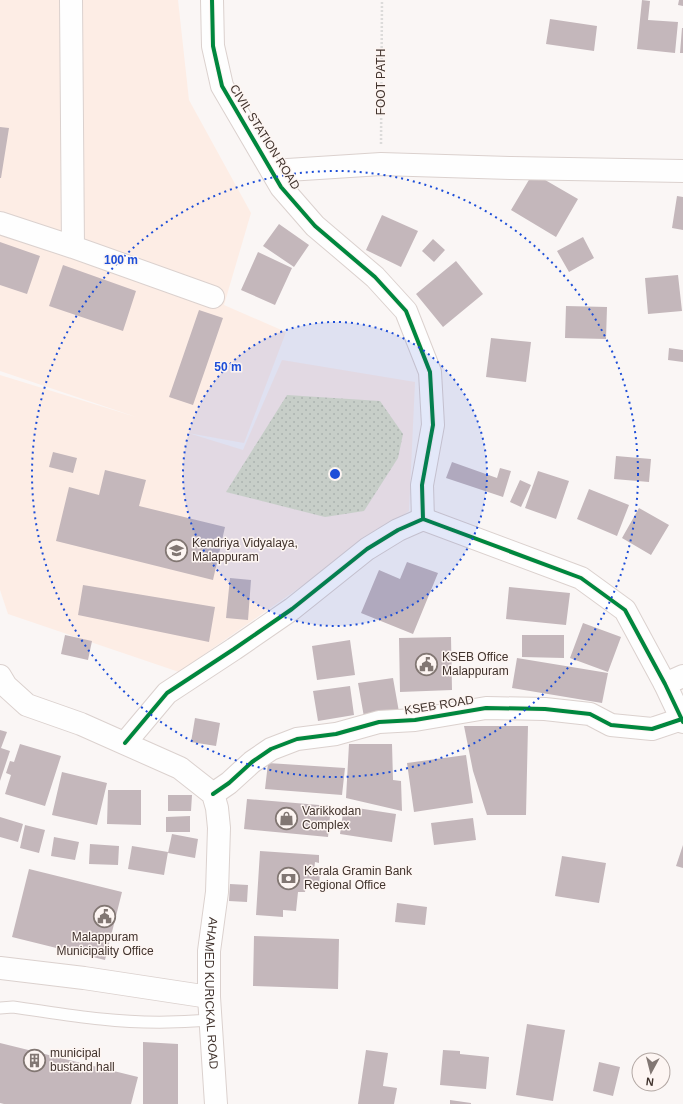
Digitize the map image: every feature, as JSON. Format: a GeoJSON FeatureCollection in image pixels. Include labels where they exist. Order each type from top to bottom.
{"type":"FeatureCollection","features":[{"type":"Feature","properties":{"kind":"street"},"geometry":{"type":"LineString","coordinates":[[71,0],[73,247]]}},
{"type":"Feature","properties":{"kind":"street","name":"CIVIL STATION ROAD"},"geometry":{"type":"LineString","coordinates":[[212,0],[213,46],[222,86],[281,187],[315,226],[374,277],[406,311],[430,372],[433,425],[422,485],[423,519]]}},
{"type":"Feature","properties":{"kind":"street"},"geometry":{"type":"LineString","coordinates":[[272,171],[381,164],[511,168],[683,170]]}},
{"type":"Feature","properties":{"kind":"street"},"geometry":{"type":"LineString","coordinates":[[0,223],[73,247],[213,297]]}},
{"type":"Feature","properties":{"kind":"street"},"geometry":{"type":"LineString","coordinates":[[125,743],[167,693],[292,609],[367,548],[398,530],[423,519],[582,578],[625,610],[674,680],[682,721]]}},
{"type":"Feature","properties":{"kind":"street"},"geometry":{"type":"LineString","coordinates":[[0,676],[6,686],[27,705],[81,724],[180,768],[213,794]]}},
{"type":"Feature","properties":{"kind":"street","name":"KSEB ROAD"},"geometry":{"type":"LineString","coordinates":[[213,794],[229,783],[252,762],[271,749],[297,739],[336,734],[379,722],[415,720],[486,708],[545,709],[590,714],[611,725],[652,729],[682,721]]}},
{"type":"Feature","properties":{"kind":"street","name":"AHAMED KURICKAL ROAD"},"geometry":{"type":"LineString","coordinates":[[213,794],[217,808],[219,828],[217,892],[209,950],[209,997],[216,1104]]}},
{"type":"Feature","properties":{"kind":"street"},"geometry":{"type":"LineString","coordinates":[[0,968],[84,978],[209,997]]}},
{"type":"Feature","properties":{"kind":"lane"},"geometry":{"type":"LineString","coordinates":[[0,1008],[13,1007],[100,1019],[137,1022],[179,1023],[211,1020]]}},
{"type":"Feature","properties":{"kind":"shaded area"},"geometry":{"type":"Polygon","coordinates":[[[0,0],[178,0],[189,100],[251,213],[224,305],[286,332],[244,443],[188,433],[243,450],[282,360],[415,382],[409,511],[179,672],[8,614],[0,590],[0,375],[136,417],[0,371],[0,0]]]}},
{"type":"Feature","properties":{"kind":"green space"},"geometry":{"type":"Polygon","coordinates":[[[287,395],[380,401],[403,434],[398,458],[364,511],[325,517],[226,492],[287,395]]]}},
{"type":"Feature","properties":{"kind":"building"},"geometry":{"type":"Polygon","coordinates":[[[642,0],[650,1],[648,20],[678,22],[675,53],[637,49],[642,0]]]}},
{"type":"Feature","properties":{"kind":"building"},"geometry":{"type":"Polygon","coordinates":[[[679,0],[683,0],[683,6],[678,5],[679,0]]]}},
{"type":"Feature","properties":{"kind":"building"},"geometry":{"type":"Polygon","coordinates":[[[550,19],[597,26],[594,51],[546,44],[550,19]]]}},
{"type":"Feature","properties":{"kind":"building"},"geometry":{"type":"Polygon","coordinates":[[[682,28],[683,53],[680,53],[682,28]]]}},
{"type":"Feature","properties":{"kind":"building"},"geometry":{"type":"Polygon","coordinates":[[[0,127],[9,128],[1,178],[0,178],[0,127]]]}},
{"type":"Feature","properties":{"kind":"building"},"geometry":{"type":"Polygon","coordinates":[[[533,173],[578,199],[556,237],[511,210],[533,173]]]}},
{"type":"Feature","properties":{"kind":"building"},"geometry":{"type":"Polygon","coordinates":[[[677,196],[683,197],[683,230],[672,228],[677,196]]]}},
{"type":"Feature","properties":{"kind":"building"},"geometry":{"type":"Polygon","coordinates":[[[382,215],[418,231],[401,267],[366,250],[382,215]]]}},
{"type":"Feature","properties":{"kind":"building"},"geometry":{"type":"Polygon","coordinates":[[[279,224],[309,245],[294,267],[263,246],[279,224]]]}},
{"type":"Feature","properties":{"kind":"building"},"geometry":{"type":"Polygon","coordinates":[[[583,237],[594,258],[569,272],[557,251],[583,237]]]}},
{"type":"Feature","properties":{"kind":"building"},"geometry":{"type":"Polygon","coordinates":[[[433,239],[445,250],[434,262],[422,251],[433,239]]]}},
{"type":"Feature","properties":{"kind":"building"},"geometry":{"type":"Polygon","coordinates":[[[0,242],[40,256],[27,294],[0,285],[0,242]]]}},
{"type":"Feature","properties":{"kind":"building"},"geometry":{"type":"Polygon","coordinates":[[[258,252],[292,268],[275,305],[241,290],[258,252]]]}},
{"type":"Feature","properties":{"kind":"building"},"geometry":{"type":"Polygon","coordinates":[[[456,261],[483,294],[443,327],[416,294],[456,261]]]}},
{"type":"Feature","properties":{"kind":"building"},"geometry":{"type":"Polygon","coordinates":[[[63,265],[136,291],[123,331],[49,306],[63,265]]]}},
{"type":"Feature","properties":{"kind":"building"},"geometry":{"type":"Polygon","coordinates":[[[678,275],[682,311],[648,314],[645,278],[678,275]]]}},
{"type":"Feature","properties":{"kind":"building"},"geometry":{"type":"Polygon","coordinates":[[[566,306],[607,307],[606,339],[565,338],[566,306]]]}},
{"type":"Feature","properties":{"kind":"building"},"geometry":{"type":"Polygon","coordinates":[[[199,310],[223,318],[193,405],[169,397],[199,310]]]}},
{"type":"Feature","properties":{"kind":"building"},"geometry":{"type":"Polygon","coordinates":[[[491,338],[531,342],[526,382],[486,377],[491,338]]]}},
{"type":"Feature","properties":{"kind":"building"},"geometry":{"type":"Polygon","coordinates":[[[669,348],[683,350],[683,362],[668,360],[669,348]]]}},
{"type":"Feature","properties":{"kind":"building"},"geometry":{"type":"Polygon","coordinates":[[[53,452],[77,458],[73,473],[49,467],[53,452]]]}},
{"type":"Feature","properties":{"kind":"building"},"geometry":{"type":"Polygon","coordinates":[[[616,456],[651,459],[649,482],[614,479],[616,456]]]}},
{"type":"Feature","properties":{"kind":"building"},"geometry":{"type":"Polygon","coordinates":[[[452,462],[497,478],[500,468],[511,471],[503,497],[446,478],[452,462]]]}},
{"type":"Feature","properties":{"kind":"building"},"geometry":{"type":"Polygon","coordinates":[[[105,470],[146,480],[139,506],[225,527],[213,580],[56,541],[69,487],[99,495],[105,470]]]}},
{"type":"Feature","properties":{"kind":"building"},"geometry":{"type":"Polygon","coordinates":[[[538,471],[569,481],[556,519],[525,508],[538,471]]]}},
{"type":"Feature","properties":{"kind":"building"},"geometry":{"type":"Polygon","coordinates":[[[520,480],[531,485],[521,507],[510,502],[520,480]]]}},
{"type":"Feature","properties":{"kind":"building"},"geometry":{"type":"Polygon","coordinates":[[[589,489],[629,505],[617,536],[577,519],[589,489]]]}},
{"type":"Feature","properties":{"kind":"building"},"geometry":{"type":"Polygon","coordinates":[[[639,508],[669,525],[651,555],[622,538],[639,508]]]}},
{"type":"Feature","properties":{"kind":"building"},"geometry":{"type":"Polygon","coordinates":[[[407,562],[438,573],[413,634],[361,613],[379,570],[400,579],[407,562]]]}},
{"type":"Feature","properties":{"kind":"building"},"geometry":{"type":"Polygon","coordinates":[[[230,578],[251,580],[248,620],[226,618],[230,578]]]}},
{"type":"Feature","properties":{"kind":"building"},"geometry":{"type":"Polygon","coordinates":[[[83,585],[215,607],[209,642],[78,615],[83,585]]]}},
{"type":"Feature","properties":{"kind":"building"},"geometry":{"type":"Polygon","coordinates":[[[509,587],[570,593],[566,625],[506,619],[509,587]]]}},
{"type":"Feature","properties":{"kind":"building"},"geometry":{"type":"Polygon","coordinates":[[[583,623],[621,637],[608,672],[570,658],[583,623]]]}},
{"type":"Feature","properties":{"kind":"building"},"geometry":{"type":"Polygon","coordinates":[[[65,635],[92,641],[88,660],[61,654],[65,635]]]}},
{"type":"Feature","properties":{"kind":"building"},"geometry":{"type":"Polygon","coordinates":[[[522,635],[564,635],[564,658],[522,657],[522,635]]]}},
{"type":"Feature","properties":{"kind":"building","name":"KSEB Office Malappuram"},"geometry":{"type":"Polygon","coordinates":[[[451,637],[452,690],[400,692],[399,638],[451,637]]]}},
{"type":"Feature","properties":{"kind":"building"},"geometry":{"type":"Polygon","coordinates":[[[350,640],[355,675],[317,680],[312,646],[350,640]]]}},
{"type":"Feature","properties":{"kind":"building"},"geometry":{"type":"Polygon","coordinates":[[[517,658],[608,673],[602,703],[512,688],[517,658]]]}},
{"type":"Feature","properties":{"kind":"building"},"geometry":{"type":"Polygon","coordinates":[[[393,678],[399,712],[364,717],[358,683],[393,678]]]}},
{"type":"Feature","properties":{"kind":"building"},"geometry":{"type":"Polygon","coordinates":[[[350,686],[354,715],[318,721],[313,691],[350,686]]]}},
{"type":"Feature","properties":{"kind":"building"},"geometry":{"type":"Polygon","coordinates":[[[195,718],[220,723],[216,746],[191,742],[195,718]]]}},
{"type":"Feature","properties":{"kind":"building"},"geometry":{"type":"Polygon","coordinates":[[[464,726],[528,726],[526,815],[487,815],[473,771],[464,726]]]}},
{"type":"Feature","properties":{"kind":"building"},"geometry":{"type":"Polygon","coordinates":[[[0,730],[7,732],[1,748],[10,751],[0,781],[0,730]]]}},
{"type":"Feature","properties":{"kind":"building"},"geometry":{"type":"Polygon","coordinates":[[[20,744],[61,756],[45,806],[5,794],[11,775],[6,773],[10,761],[14,762],[20,744]]]}},
{"type":"Feature","properties":{"kind":"building"},"geometry":{"type":"Polygon","coordinates":[[[349,744],[392,744],[393,780],[401,781],[402,811],[346,798],[349,744]]]}},
{"type":"Feature","properties":{"kind":"building"},"geometry":{"type":"Polygon","coordinates":[[[466,755],[473,803],[414,812],[407,763],[466,755]]]}},
{"type":"Feature","properties":{"kind":"building"},"geometry":{"type":"Polygon","coordinates":[[[268,763],[345,768],[342,795],[265,789],[268,763]]]}},
{"type":"Feature","properties":{"kind":"building"},"geometry":{"type":"Polygon","coordinates":[[[62,772],[107,783],[97,825],[52,815],[62,772]]]}},
{"type":"Feature","properties":{"kind":"building"},"geometry":{"type":"Polygon","coordinates":[[[108,790],[141,790],[141,825],[107,824],[108,790]]]}},
{"type":"Feature","properties":{"kind":"building"},"geometry":{"type":"Polygon","coordinates":[[[168,795],[192,795],[191,811],[168,811],[168,795]]]}},
{"type":"Feature","properties":{"kind":"building","name":"Varikkodan Complex"},"geometry":{"type":"Polygon","coordinates":[[[247,799],[331,806],[328,837],[244,829],[247,799]]]}},
{"type":"Feature","properties":{"kind":"building"},"geometry":{"type":"Polygon","coordinates":[[[344,806],[396,814],[392,842],[340,834],[344,806]]]}},
{"type":"Feature","properties":{"kind":"building"},"geometry":{"type":"Polygon","coordinates":[[[190,816],[190,832],[166,832],[166,817],[190,816]]]}},
{"type":"Feature","properties":{"kind":"building"},"geometry":{"type":"Polygon","coordinates":[[[0,817],[23,824],[18,842],[0,837],[0,817]]]}},
{"type":"Feature","properties":{"kind":"building"},"geometry":{"type":"Polygon","coordinates":[[[473,818],[476,840],[434,845],[431,823],[473,818]]]}},
{"type":"Feature","properties":{"kind":"building"},"geometry":{"type":"Polygon","coordinates":[[[25,825],[45,830],[39,853],[20,848],[25,825]]]}},
{"type":"Feature","properties":{"kind":"building"},"geometry":{"type":"Polygon","coordinates":[[[172,834],[198,839],[195,858],[168,853],[172,834]]]}},
{"type":"Feature","properties":{"kind":"building"},"geometry":{"type":"Polygon","coordinates":[[[54,837],[79,842],[75,860],[51,856],[54,837]]]}},
{"type":"Feature","properties":{"kind":"building"},"geometry":{"type":"Polygon","coordinates":[[[90,844],[119,846],[118,865],[89,864],[90,844]]]}},
{"type":"Feature","properties":{"kind":"building"},"geometry":{"type":"Polygon","coordinates":[[[683,845],[683,868],[676,866],[683,845]]]}},
{"type":"Feature","properties":{"kind":"building"},"geometry":{"type":"Polygon","coordinates":[[[132,846],[168,852],[164,875],[128,869],[132,846]]]}},
{"type":"Feature","properties":{"kind":"building","name":"Kerala Gramin Bank Regional Office"},"geometry":{"type":"Polygon","coordinates":[[[260,851],[319,855],[319,863],[315,862],[314,871],[320,872],[319,886],[306,885],[305,892],[298,892],[296,911],[283,910],[283,917],[256,915],[260,851]]]}},
{"type":"Feature","properties":{"kind":"building"},"geometry":{"type":"Polygon","coordinates":[[[562,856],[606,863],[599,903],[555,896],[562,856]]]}},
{"type":"Feature","properties":{"kind":"building"},"geometry":{"type":"Polygon","coordinates":[[[29,869],[122,892],[105,960],[12,937],[29,869]]]}},
{"type":"Feature","properties":{"kind":"building"},"geometry":{"type":"Polygon","coordinates":[[[230,884],[248,885],[247,902],[229,901],[230,884]]]}},
{"type":"Feature","properties":{"kind":"building"},"geometry":{"type":"Polygon","coordinates":[[[397,903],[427,907],[425,925],[395,922],[397,903]]]}},
{"type":"Feature","properties":{"kind":"building"},"geometry":{"type":"Polygon","coordinates":[[[254,936],[339,939],[338,989],[253,986],[254,936]]]}},
{"type":"Feature","properties":{"kind":"building"},"geometry":{"type":"Polygon","coordinates":[[[527,1024],[565,1030],[553,1101],[516,1095],[527,1024]]]}},
{"type":"Feature","properties":{"kind":"building"},"geometry":{"type":"Polygon","coordinates":[[[143,1042],[178,1044],[178,1104],[143,1104],[143,1042]]]}},
{"type":"Feature","properties":{"kind":"building","name":"municipal bustand hall"},"geometry":{"type":"Polygon","coordinates":[[[0,1043],[138,1077],[131,1104],[0,1103],[0,1043]]]}},
{"type":"Feature","properties":{"kind":"building"},"geometry":{"type":"Polygon","coordinates":[[[366,1050],[388,1053],[383,1086],[397,1088],[394,1104],[358,1104],[366,1050]]]}},
{"type":"Feature","properties":{"kind":"building"},"geometry":{"type":"Polygon","coordinates":[[[443,1050],[460,1051],[460,1054],[489,1057],[486,1089],[440,1085],[443,1050]]]}},
{"type":"Feature","properties":{"kind":"building"},"geometry":{"type":"Polygon","coordinates":[[[599,1062],[620,1067],[613,1096],[593,1091],[599,1062]]]}},
{"type":"Feature","properties":{"kind":"building"},"geometry":{"type":"Polygon","coordinates":[[[450,1100],[471,1103],[471,1104],[450,1104],[450,1100]]]}},
{"type":"Feature","properties":{"kind":"cycle path"},"geometry":{"type":"LineString","coordinates":[[212,0],[213,46],[222,86],[281,187],[315,226],[375,277],[406,311],[430,372],[433,425],[422,485],[423,519]]}},
{"type":"Feature","properties":{"kind":"cycle path"},"geometry":{"type":"LineString","coordinates":[[125,743],[167,693],[292,609],[367,549],[398,530],[423,519],[581,578],[625,610],[665,684],[683,722]]}},
{"type":"Feature","properties":{"kind":"cycle path"},"geometry":{"type":"LineString","coordinates":[[213,794],[229,783],[252,762],[271,749],[297,739],[336,734],[379,722],[415,720],[486,708],[545,709],[590,714],[611,725],[652,729],[682,719]]}},
{"type":"Feature","properties":{"kind":"place","name":"Kendriya Vidyalaya, Malappuram"},"geometry":{"type":"Point","coordinates":[176,550]}},
{"type":"Feature","properties":{"kind":"place","name":"KSEB Office Malappuram"},"geometry":{"type":"Point","coordinates":[426,664]}},
{"type":"Feature","properties":{"kind":"place","name":"Varikkodan Complex"},"geometry":{"type":"Point","coordinates":[287,818]}},
{"type":"Feature","properties":{"kind":"place","name":"Kerala Gramin Bank Regional Office"},"geometry":{"type":"Point","coordinates":[289,878]}},
{"type":"Feature","properties":{"kind":"place","name":"Malappuram Municipality Office"},"geometry":{"type":"Point","coordinates":[105,916]}},
{"type":"Feature","properties":{"kind":"place","name":"municipal bustand hall"},"geometry":{"type":"Point","coordinates":[34,1060]}}]}
